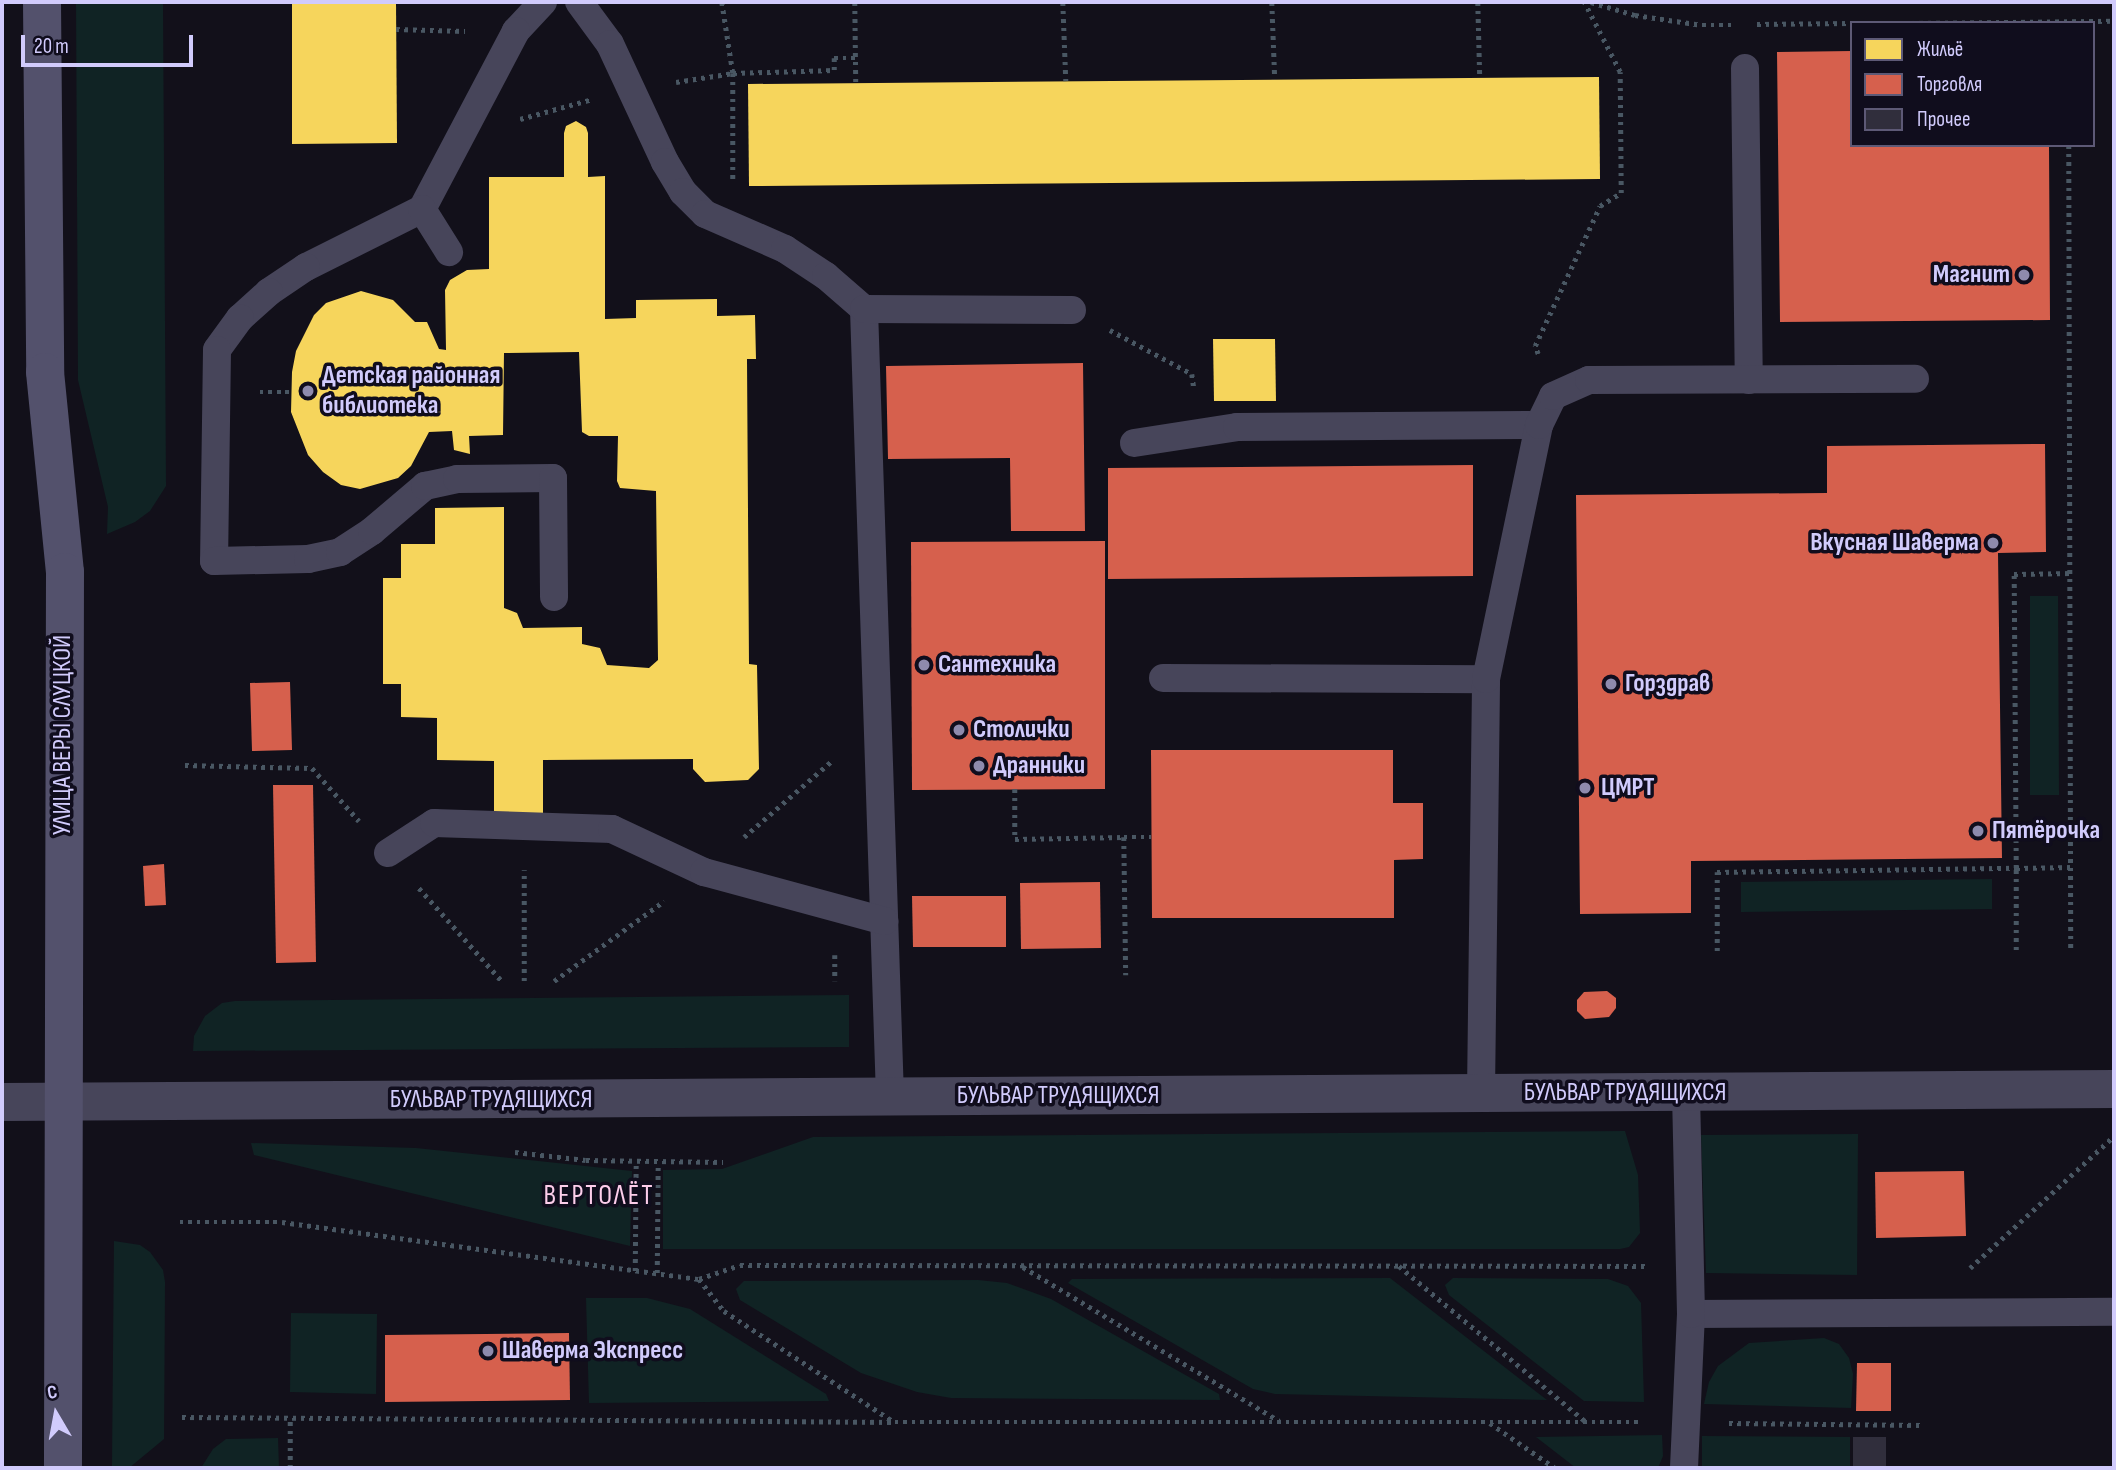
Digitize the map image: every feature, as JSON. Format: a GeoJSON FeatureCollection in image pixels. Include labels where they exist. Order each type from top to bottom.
{"type":"FeatureCollection","features":[{"type":"Feature","properties":{"kind":"street","name":"УЛИЦА ВЕРЫ СЛУЦКОЙ"},"geometry":{"type":"LineString","coordinates":[[42,2],[45,372],[65,572],[62,1468]]}},
{"type":"Feature","properties":{"kind":"street","name":"БУЛЬВАР ТРУДЯЩИХСЯ"},"geometry":{"type":"LineString","coordinates":[[2,1102],[2114,1089]]}},
{"type":"Feature","properties":{"kind":"lane"},"geometry":{"type":"LineString","coordinates":[[543,2],[516,32],[422,209],[306,267],[269,292],[240,318],[217,350],[214,561],[308,559],[340,552],[372,531],[425,486],[457,479],[553,478],[554,597]]}},
{"type":"Feature","properties":{"kind":"lane"},"geometry":{"type":"LineString","coordinates":[[579,2],[610,44],[665,162],[683,192],[705,214],[785,249],[826,276],[864,309],[1072,310]]}},
{"type":"Feature","properties":{"kind":"lane"},"geometry":{"type":"LineString","coordinates":[[1745,68],[1749,380]]}},
{"type":"Feature","properties":{"kind":"lane"},"geometry":{"type":"LineString","coordinates":[[422,209],[449,253]]}},
{"type":"Feature","properties":{"kind":"lane"},"geometry":{"type":"LineString","coordinates":[[864,309],[890,1098]]}},
{"type":"Feature","properties":{"kind":"lane"},"geometry":{"type":"LineString","coordinates":[[1481,1093],[1486,679],[1539,425],[1553,396],[1589,380],[1915,379]]}},
{"type":"Feature","properties":{"kind":"lane"},"geometry":{"type":"LineString","coordinates":[[1134,443],[1237,427],[1539,425]]}},
{"type":"Feature","properties":{"kind":"lane"},"geometry":{"type":"LineString","coordinates":[[1163,678],[1486,679]]}},
{"type":"Feature","properties":{"kind":"lane"},"geometry":{"type":"LineString","coordinates":[[388,853],[433,823],[612,829],[704,872],[884,921]]}},
{"type":"Feature","properties":{"kind":"lane"},"geometry":{"type":"LineString","coordinates":[[1684,1468],[1691,1314],[1685,1093]]}},
{"type":"Feature","properties":{"kind":"lane"},"geometry":{"type":"LineString","coordinates":[[1691,1314],[2114,1312]]}},
{"type":"Feature","properties":{"kind":"path"},"geometry":{"type":"LineString","coordinates":[[722,2],[733,73],[732,228]]}},
{"type":"Feature","properties":{"kind":"path"},"geometry":{"type":"LineString","coordinates":[[855,2],[856,83]]}},
{"type":"Feature","properties":{"kind":"path"},"geometry":{"type":"LineString","coordinates":[[1063,2],[1066,81]]}},
{"type":"Feature","properties":{"kind":"path"},"geometry":{"type":"LineString","coordinates":[[1272,2],[1275,79]]}},
{"type":"Feature","properties":{"kind":"path"},"geometry":{"type":"LineString","coordinates":[[1478,2],[1480,77]]}},
{"type":"Feature","properties":{"kind":"path"},"geometry":{"type":"LineString","coordinates":[[1553,396],[1535,346],[1600,206],[1621,193],[1620,72],[1584,2]]}},
{"type":"Feature","properties":{"kind":"path"},"geometry":{"type":"LineString","coordinates":[[1591,2],[1635,15],[1702,25],[1736,24]]}},
{"type":"Feature","properties":{"kind":"path"},"geometry":{"type":"LineString","coordinates":[[2095,21],[2114,21]]}},
{"type":"Feature","properties":{"kind":"path"},"geometry":{"type":"LineString","coordinates":[[1747,24],[1850,23]]}},
{"type":"Feature","properties":{"kind":"path"},"geometry":{"type":"LineString","coordinates":[[396,29],[516,32]]}},
{"type":"Feature","properties":{"kind":"path"},"geometry":{"type":"LineString","coordinates":[[2069,147],[2071,949]]}},
{"type":"Feature","properties":{"kind":"path"},"geometry":{"type":"LineString","coordinates":[[1072,310],[1192,374],[1201,434]]}},
{"type":"Feature","properties":{"kind":"path"},"geometry":{"type":"LineString","coordinates":[[2016,950],[2014,574],[2071,573]]}},
{"type":"Feature","properties":{"kind":"path"},"geometry":{"type":"LineString","coordinates":[[835,759],[835,772]]}},
{"type":"Feature","properties":{"kind":"path"},"geometry":{"type":"LineString","coordinates":[[1015,789],[1015,839],[1151,836]]}},
{"type":"Feature","properties":{"kind":"path"},"geometry":{"type":"LineString","coordinates":[[524,981],[525,826]]}},
{"type":"Feature","properties":{"kind":"path"},"geometry":{"type":"LineString","coordinates":[[1124,836],[1126,975]]}},
{"type":"Feature","properties":{"kind":"path"},"geometry":{"type":"LineString","coordinates":[[1717,951],[1717,872],[2071,867]]}},
{"type":"Feature","properties":{"kind":"path"},"geometry":{"type":"LineString","coordinates":[[835,907],[835,981]]}},
{"type":"Feature","properties":{"kind":"path"},"geometry":{"type":"LineString","coordinates":[[1921,1313],[2114,1136]]}},
{"type":"Feature","properties":{"kind":"path"},"geometry":{"type":"LineString","coordinates":[[635,1270],[636,1162]]}},
{"type":"Feature","properties":{"kind":"path"},"geometry":{"type":"LineString","coordinates":[[657,1273],[658,1163]]}},
{"type":"Feature","properties":{"kind":"path"},"geometry":{"type":"LineString","coordinates":[[180,1222],[282,1222],[699,1279],[740,1265],[1646,1266]]}},
{"type":"Feature","properties":{"kind":"path"},"geometry":{"type":"LineString","coordinates":[[1022,1266],[1281,1422]]}},
{"type":"Feature","properties":{"kind":"path"},"geometry":{"type":"LineString","coordinates":[[1399,1266],[1586,1422]]}},
{"type":"Feature","properties":{"kind":"path"},"geometry":{"type":"LineString","coordinates":[[699,1279],[724,1311],[895,1422]]}},
{"type":"Feature","properties":{"kind":"path"},"geometry":{"type":"LineString","coordinates":[[182,1417],[1921,1425]]}},
{"type":"Feature","properties":{"kind":"path"},"geometry":{"type":"LineString","coordinates":[[290,1418],[290,1468]]}},
{"type":"Feature","properties":{"kind":"path"},"geometry":{"type":"LineString","coordinates":[[1489,1422],[1555,1468]]}},
{"type":"Feature","properties":{"kind":"green space"},"geometry":{"type":"Polygon","coordinates":[[[76,2],[163,2],[166,486],[150,511],[135,522],[107,534],[108,507],[78,380],[76,2]]]}},
{"type":"Feature","properties":{"kind":"green space"},"geometry":{"type":"Polygon","coordinates":[[[2030,596],[2058,596],[2059,795],[2030,795],[2030,596]]]}},
{"type":"Feature","properties":{"kind":"green space"},"geometry":{"type":"Polygon","coordinates":[[[1992,879],[1992,909],[1741,912],[1741,882],[1992,879]]]}},
{"type":"Feature","properties":{"kind":"green space"},"geometry":{"type":"Polygon","coordinates":[[[849,995],[849,1047],[193,1051],[194,1036],[205,1016],[222,1003],[235,1001],[849,995]]]}},
{"type":"Feature","properties":{"kind":"green space"},"geometry":{"type":"Polygon","coordinates":[[[1625,1131],[1638,1175],[1640,1233],[1629,1247],[1620,1249],[663,1249],[663,1170],[722,1169],[813,1137],[1625,1131]]]}},
{"type":"Feature","properties":{"kind":"green space"},"geometry":{"type":"Polygon","coordinates":[[[1858,1134],[1857,1275],[1706,1273],[1701,1135],[1858,1134]]]}},
{"type":"Feature","properties":{"kind":"green space"},"geometry":{"type":"Polygon","coordinates":[[[251,1143],[416,1148],[632,1171],[630,1246],[254,1155],[251,1143]]]}},
{"type":"Feature","properties":{"kind":"green space"},"geometry":{"type":"Polygon","coordinates":[[[114,1241],[140,1245],[150,1252],[163,1270],[165,1282],[164,1439],[129,1468],[112,1468],[114,1241]]]}},
{"type":"Feature","properties":{"kind":"green space"},"geometry":{"type":"Polygon","coordinates":[[[1390,1278],[1547,1400],[1275,1394],[1253,1389],[1068,1283],[1072,1279],[1390,1278]]]}},
{"type":"Feature","properties":{"kind":"green space"},"geometry":{"type":"Polygon","coordinates":[[[1453,1278],[1608,1279],[1628,1286],[1641,1303],[1644,1402],[1584,1401],[1449,1295],[1445,1285],[1453,1278]]]}},
{"type":"Feature","properties":{"kind":"green space"},"geometry":{"type":"Polygon","coordinates":[[[978,1280],[1007,1283],[1051,1299],[1219,1394],[1220,1400],[951,1398],[917,1392],[861,1373],[740,1300],[736,1289],[744,1281],[978,1280]]]}},
{"type":"Feature","properties":{"kind":"green space"},"geometry":{"type":"Polygon","coordinates":[[[586,1298],[647,1298],[690,1309],[826,1394],[829,1401],[589,1403],[586,1298]]]}},
{"type":"Feature","properties":{"kind":"green space"},"geometry":{"type":"Polygon","coordinates":[[[291,1313],[377,1314],[376,1394],[290,1392],[291,1313]]]}},
{"type":"Feature","properties":{"kind":"green space"},"geometry":{"type":"Polygon","coordinates":[[[1824,1338],[1839,1344],[1849,1358],[1853,1374],[1851,1408],[1704,1404],[1709,1382],[1718,1366],[1749,1343],[1824,1338]]]}},
{"type":"Feature","properties":{"kind":"green space"},"geometry":{"type":"Polygon","coordinates":[[[1662,1435],[1663,1456],[1658,1468],[1576,1468],[1536,1437],[1662,1435]]]}},
{"type":"Feature","properties":{"kind":"green space"},"geometry":{"type":"Polygon","coordinates":[[[1702,1436],[1850,1437],[1850,1468],[1702,1468],[1702,1436]]]}},
{"type":"Feature","properties":{"kind":"green space"},"geometry":{"type":"Polygon","coordinates":[[[278,1438],[279,1468],[201,1468],[213,1449],[226,1439],[278,1438]]]}},
{"type":"Feature","properties":{"kind":"building: Жильё"},"geometry":{"type":"Polygon","coordinates":[[[292,2],[396,2],[397,143],[292,144],[292,2]]]}},
{"type":"Feature","properties":{"kind":"building: Жильё"},"geometry":{"type":"Polygon","coordinates":[[[1599,77],[1600,179],[749,186],[748,84],[1599,77]]]}},
{"type":"Feature","properties":{"kind":"building: Жильё"},"geometry":{"type":"Polygon","coordinates":[[[576,121],[586,127],[588,133],[588,177],[605,176],[605,319],[636,318],[636,300],[717,299],[717,316],[755,315],[756,359],[747,359],[749,664],[757,665],[759,769],[748,780],[705,782],[693,769],[693,759],[543,760],[543,814],[494,814],[494,761],[437,760],[437,718],[401,717],[401,684],[383,684],[383,578],[401,578],[401,544],[435,544],[435,508],[504,507],[504,608],[517,613],[523,628],[582,627],[582,644],[600,648],[607,665],[649,668],[658,660],[656,491],[620,488],[617,481],[618,436],[589,436],[582,432],[579,352],[504,353],[503,435],[469,436],[470,454],[454,450],[452,431],[429,432],[411,466],[398,478],[360,489],[341,485],[323,472],[308,455],[291,412],[292,372],[296,351],[314,315],[326,303],[361,291],[393,300],[415,322],[427,322],[439,349],[446,350],[445,290],[450,280],[467,270],[489,269],[489,177],[564,177],[564,133],[566,126],[576,121]]]}},
{"type":"Feature","properties":{"kind":"building: Жильё"},"geometry":{"type":"Polygon","coordinates":[[[1213,339],[1275,339],[1276,401],[1214,401],[1213,339]]]}},
{"type":"Feature","properties":{"kind":"building: Торговля"},"geometry":{"type":"Polygon","coordinates":[[[1850,51],[1850,147],[2049,147],[2050,320],[1780,322],[1777,52],[1850,51]]]}},
{"type":"Feature","properties":{"kind":"building: Торговля"},"geometry":{"type":"Polygon","coordinates":[[[1083,363],[1085,531],[1011,531],[1010,458],[888,459],[886,366],[1083,363]]]}},
{"type":"Feature","properties":{"kind":"building: Торговля"},"geometry":{"type":"Polygon","coordinates":[[[2045,444],[2046,552],[1998,553],[2002,858],[1691,861],[1691,913],[1580,914],[1576,495],[1827,493],[1827,446],[2045,444]]]}},
{"type":"Feature","properties":{"kind":"building: Торговля"},"geometry":{"type":"Polygon","coordinates":[[[1473,465],[1473,576],[1108,579],[1108,468],[1473,465]]]}},
{"type":"Feature","properties":{"kind":"building: Торговля"},"geometry":{"type":"Polygon","coordinates":[[[1105,541],[1105,789],[912,790],[911,542],[1105,541]]]}},
{"type":"Feature","properties":{"kind":"building: Торговля"},"geometry":{"type":"Polygon","coordinates":[[[290,682],[292,750],[252,751],[250,683],[290,682]]]}},
{"type":"Feature","properties":{"kind":"building: Торговля"},"geometry":{"type":"Polygon","coordinates":[[[1151,750],[1393,750],[1393,803],[1423,803],[1423,859],[1394,860],[1394,918],[1152,918],[1151,750]]]}},
{"type":"Feature","properties":{"kind":"building: Торговля"},"geometry":{"type":"Polygon","coordinates":[[[273,785],[313,785],[316,962],[276,963],[273,785]]]}},
{"type":"Feature","properties":{"kind":"building: Торговля"},"geometry":{"type":"Polygon","coordinates":[[[164,864],[166,905],[145,906],[143,866],[164,864]]]}},
{"type":"Feature","properties":{"kind":"building: Торговля"},"geometry":{"type":"Polygon","coordinates":[[[1100,882],[1101,948],[1021,949],[1020,883],[1100,882]]]}},
{"type":"Feature","properties":{"kind":"building: Торговля"},"geometry":{"type":"Polygon","coordinates":[[[912,896],[1006,896],[1006,947],[913,947],[912,896]]]}},
{"type":"Feature","properties":{"kind":"building: Торговля"},"geometry":{"type":"Polygon","coordinates":[[[1607,991],[1616,998],[1616,1008],[1609,1017],[1585,1019],[1577,1011],[1577,1000],[1584,992],[1607,991]]]}},
{"type":"Feature","properties":{"kind":"building: Торговля"},"geometry":{"type":"Polygon","coordinates":[[[1964,1171],[1966,1236],[1876,1238],[1875,1172],[1964,1171]]]}},
{"type":"Feature","properties":{"kind":"building: Торговля"},"geometry":{"type":"Polygon","coordinates":[[[569,1333],[570,1400],[385,1402],[385,1335],[569,1333]]]}},
{"type":"Feature","properties":{"kind":"building: Торговля"},"geometry":{"type":"Polygon","coordinates":[[[1857,1363],[1891,1363],[1891,1411],[1856,1411],[1857,1363]]]}},
{"type":"Feature","properties":{"kind":"building: Прочее"},"geometry":{"type":"Polygon","coordinates":[[[1853,1437],[1886,1437],[1886,1468],[1853,1468],[1853,1437]]]}},
{"type":"Feature","properties":{"kind":"place","name":"Магнит"},"geometry":{"type":"Point","coordinates":[2024,275]}},
{"type":"Feature","properties":{"kind":"place","name":"Детская районная библиотека"},"geometry":{"type":"Point","coordinates":[308,391]}},
{"type":"Feature","properties":{"kind":"place","name":"Вкусная Шаверма"},"geometry":{"type":"Point","coordinates":[1993,543]}},
{"type":"Feature","properties":{"kind":"place","name":"Сантехника"},"geometry":{"type":"Point","coordinates":[924,665]}},
{"type":"Feature","properties":{"kind":"place","name":"Горздрав"},"geometry":{"type":"Point","coordinates":[1611,684]}},
{"type":"Feature","properties":{"kind":"place","name":"Столички"},"geometry":{"type":"Point","coordinates":[959,730]}},
{"type":"Feature","properties":{"kind":"place","name":"Дранники"},"geometry":{"type":"Point","coordinates":[979,766]}},
{"type":"Feature","properties":{"kind":"place","name":"ЦМРТ"},"geometry":{"type":"Point","coordinates":[1585,788]}},
{"type":"Feature","properties":{"kind":"place","name":"Пятёрочка"},"geometry":{"type":"Point","coordinates":[1978,831]}},
{"type":"Feature","properties":{"kind":"place","name":"Шаверма Экспресс"},"geometry":{"type":"Point","coordinates":[488,1351]}},
{"type":"Feature","properties":{"kind":"district","name":"ВЕРТОЛЁТ"},"geometry":{"type":"Point","coordinates":[599,1196]}}]}
